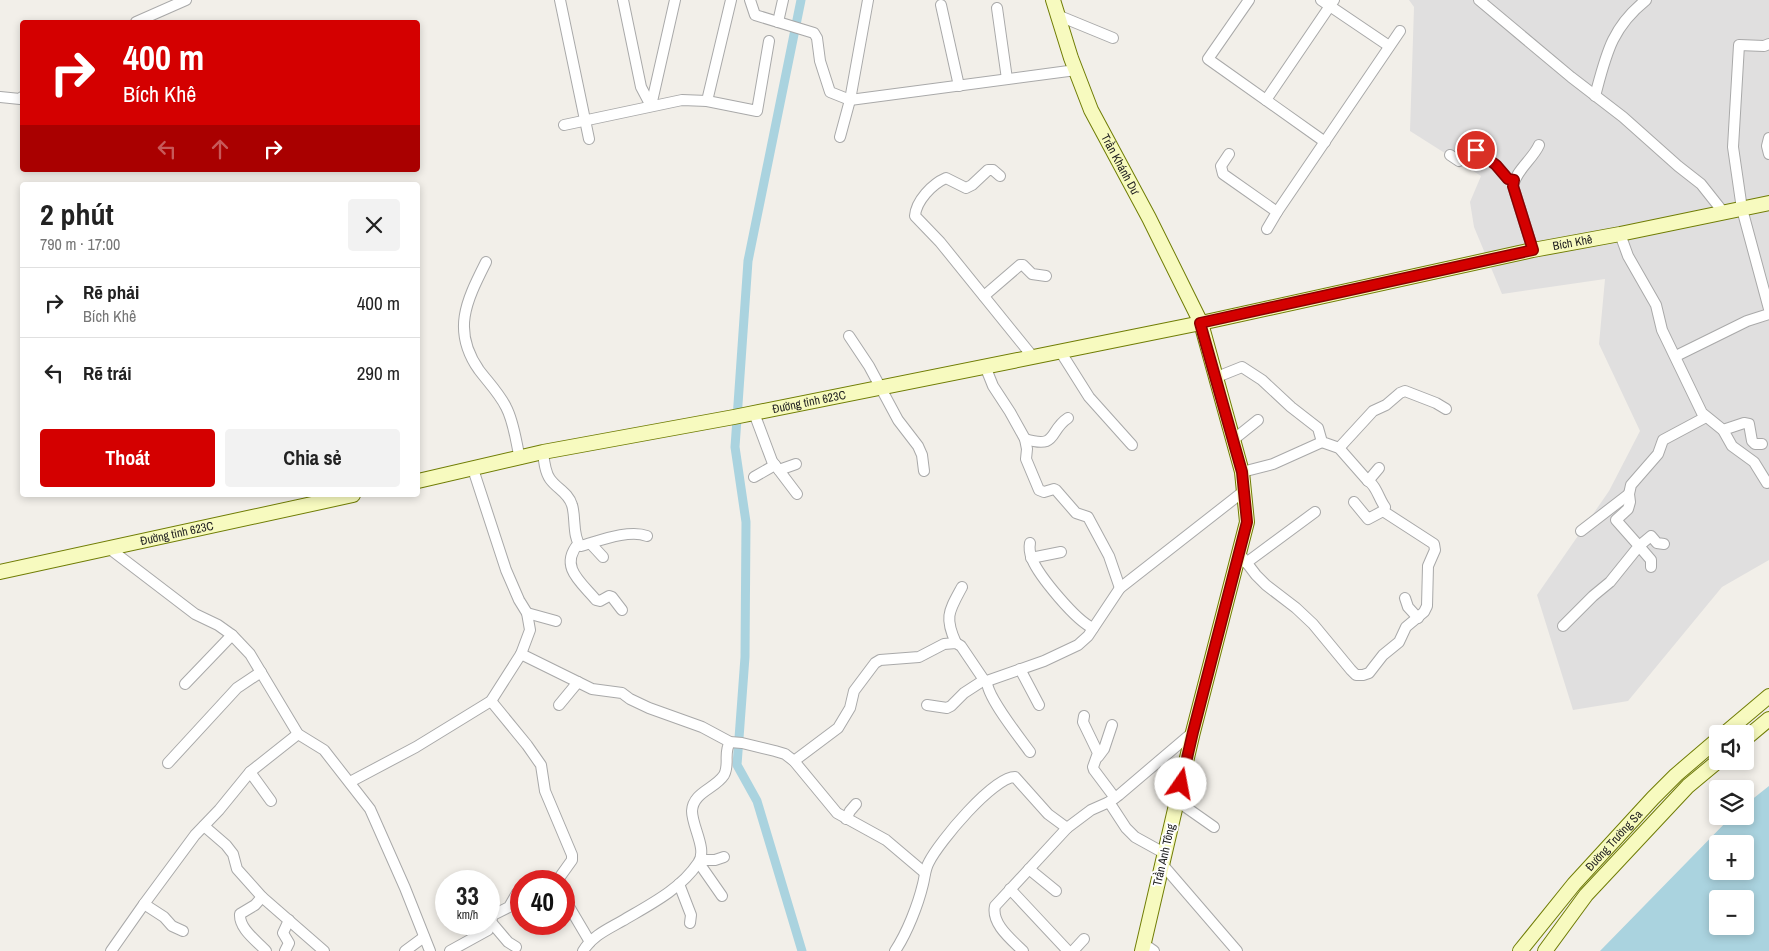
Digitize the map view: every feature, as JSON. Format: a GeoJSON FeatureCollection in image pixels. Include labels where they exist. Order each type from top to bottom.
{"type":"FeatureCollection","features":[{"type":"Feature","properties":{"kind":"main road","name":"Trần Khánh Dư"},"geometry":{"type":"LineString","coordinates":[[1053,0],[1091,110],[1149,218],[1200,323]]}},
{"type":"Feature","properties":{"kind":"main road","name":"Bích Khê"},"geometry":{"type":"LineString","coordinates":[[1200,323],[1533,250],[1769,203]]}},
{"type":"Feature","properties":{"kind":"main road","name":"Đường tỉnh 623C"},"geometry":{"type":"LineString","coordinates":[[420,481],[520,459],[543,452],[743,416],[1200,323]]}},
{"type":"Feature","properties":{"kind":"main road","name":"Trần Anh Tông"},"geometry":{"type":"LineString","coordinates":[[1147,949],[1163,858],[1193,732],[1243,558],[1247,522],[1242,472],[1217,377],[1200,323]]}},
{"type":"Feature","properties":{"kind":"main road","name":"Đường tỉnh 623C"},"geometry":{"type":"LineString","coordinates":[[0,572],[344,497]]}},
{"type":"Feature","properties":{"kind":"main road"},"geometry":{"type":"LineString","coordinates":[[1735,725],[1769,696]]}},
{"type":"Feature","properties":{"kind":"main road"},"geometry":{"type":"LineString","coordinates":[[1754,732],[1769,719]]}},
{"type":"Feature","properties":{"kind":"main road","name":"Đường Trường Sa"},"geometry":{"type":"LineString","coordinates":[[1520,951],[1574,884],[1676,775],[1709,747]]}},
{"type":"Feature","properties":{"kind":"main road","name":"Đường Trường Sa"},"geometry":{"type":"LineString","coordinates":[[1544,951],[1586,895],[1688,786],[1709,768]]}},
{"type":"Feature","properties":{"kind":"main road"},"geometry":{"type":"LineString","coordinates":[[1676,775],[1688,786]]}},
{"type":"Feature","properties":{"kind":"street"},"geometry":{"type":"LineString","coordinates":[[141,20],[186,0]]}},
{"type":"Feature","properties":{"kind":"street"},"geometry":{"type":"LineString","coordinates":[[560,0],[589,139]]}},
{"type":"Feature","properties":{"kind":"street"},"geometry":{"type":"LineString","coordinates":[[623,0],[641,87],[651,106]]}},
{"type":"Feature","properties":{"kind":"street"},"geometry":{"type":"LineString","coordinates":[[651,106],[675,0]]}},
{"type":"Feature","properties":{"kind":"street"},"geometry":{"type":"LineString","coordinates":[[707,102],[731,0]]}},
{"type":"Feature","properties":{"kind":"street"},"geometry":{"type":"LineString","coordinates":[[750,0],[756,15],[814,33],[817,38],[820,61],[830,92],[850,100],[1076,70]]}},
{"type":"Feature","properties":{"kind":"street"},"geometry":{"type":"LineString","coordinates":[[778,22],[783,0]]}},
{"type":"Feature","properties":{"kind":"street"},"geometry":{"type":"LineString","coordinates":[[840,137],[850,100],[868,0]]}},
{"type":"Feature","properties":{"kind":"street"},"geometry":{"type":"LineString","coordinates":[[1249,0],[1208,59],[1326,142]]}},
{"type":"Feature","properties":{"kind":"street"},"geometry":{"type":"LineString","coordinates":[[1479,0],[1549,59],[1623,117],[1701,184],[1724,213]]}},
{"type":"Feature","properties":{"kind":"street"},"geometry":{"type":"LineString","coordinates":[[1595,96],[1611,43],[1627,16],[1646,0]]}},
{"type":"Feature","properties":{"kind":"street"},"geometry":{"type":"LineString","coordinates":[[1266,100],[1328,2],[1389,46]]}},
{"type":"Feature","properties":{"kind":"street"},"geometry":{"type":"LineString","coordinates":[[941,5],[959,86]]}},
{"type":"Feature","properties":{"kind":"street"},"geometry":{"type":"LineString","coordinates":[[997,8],[1007,79]]}},
{"type":"Feature","properties":{"kind":"street"},"geometry":{"type":"LineString","coordinates":[[1057,15],[1113,38]]}},
{"type":"Feature","properties":{"kind":"street"},"geometry":{"type":"LineString","coordinates":[[1268,229],[1400,31]]}},
{"type":"Feature","properties":{"kind":"street"},"geometry":{"type":"LineString","coordinates":[[564,125],[682,100],[707,102],[757,111],[769,41]]}},
{"type":"Feature","properties":{"kind":"street"},"geometry":{"type":"LineString","coordinates":[[1769,44],[1764,46],[1739,45],[1733,147],[1742,209],[1769,309]]}},
{"type":"Feature","properties":{"kind":"street"},"geometry":{"type":"LineString","coordinates":[[0,97],[20,98]]}},
{"type":"Feature","properties":{"kind":"street"},"geometry":{"type":"LineString","coordinates":[[1769,138],[1767,146],[1769,154]]}},
{"type":"Feature","properties":{"kind":"street"},"geometry":{"type":"LineString","coordinates":[[1533,250],[1513,186],[1514,180],[1539,145]]}},
{"type":"Feature","properties":{"kind":"street"},"geometry":{"type":"LineString","coordinates":[[1450,155],[1458,161],[1476,150],[1496,165],[1508,179],[1514,180]]}},
{"type":"Feature","properties":{"kind":"street"},"geometry":{"type":"LineString","coordinates":[[1228,154],[1221,166],[1223,174],[1278,212]]}},
{"type":"Feature","properties":{"kind":"street"},"geometry":{"type":"LineString","coordinates":[[1000,176],[993,170],[988,170],[966,188],[946,178],[940,180],[926,194],[915,213],[917,220],[940,242],[1033,357]]}},
{"type":"Feature","properties":{"kind":"street"},"geometry":{"type":"LineString","coordinates":[[1620,234],[1628,256],[1656,305],[1662,330],[1702,413],[1723,430],[1732,446],[1754,462],[1767,483]]}},
{"type":"Feature","properties":{"kind":"street"},"geometry":{"type":"LineString","coordinates":[[486,262],[466,304],[464,320],[465,338],[478,369],[501,397],[508,409],[520,459]]}},
{"type":"Feature","properties":{"kind":"street"},"geometry":{"type":"LineString","coordinates":[[984,296],[1020,265],[1023,265],[1032,274],[1046,276]]}},
{"type":"Feature","properties":{"kind":"street"},"geometry":{"type":"LineString","coordinates":[[1676,356],[1747,321],[1769,314]]}},
{"type":"Feature","properties":{"kind":"street"},"geometry":{"type":"LineString","coordinates":[[849,336],[870,366],[898,420],[918,446],[922,455],[924,471]]}},
{"type":"Feature","properties":{"kind":"street"},"geometry":{"type":"LineString","coordinates":[[1060,351],[1089,396],[1132,444]]}},
{"type":"Feature","properties":{"kind":"street"},"geometry":{"type":"LineString","coordinates":[[985,366],[992,386],[1010,412],[1025,439],[1026,459],[1039,490],[1044,492],[1056,490],[1076,513],[1088,517],[1109,556],[1120,588]]}},
{"type":"Feature","properties":{"kind":"street"},"geometry":{"type":"LineString","coordinates":[[1217,377],[1242,367],[1262,380],[1291,407],[1318,428],[1322,442]]}},
{"type":"Feature","properties":{"kind":"street"},"geometry":{"type":"LineString","coordinates":[[1339,448],[1374,411],[1405,391],[1431,400],[1446,410]]}},
{"type":"Feature","properties":{"kind":"street"},"geometry":{"type":"LineString","coordinates":[[743,416],[761,434],[777,467],[797,494]]}},
{"type":"Feature","properties":{"kind":"street"},"geometry":{"type":"LineString","coordinates":[[1651,567],[1651,560],[1616,520],[1628,509],[1631,485],[1658,454],[1663,440],[1706,417]]}},
{"type":"Feature","properties":{"kind":"street"},"geometry":{"type":"LineString","coordinates":[[1025,439],[1038,443],[1044,442],[1054,436],[1062,422],[1068,418]]}},
{"type":"Feature","properties":{"kind":"street"},"geometry":{"type":"LineString","coordinates":[[1233,440],[1258,420]]}},
{"type":"Feature","properties":{"kind":"street"},"geometry":{"type":"LineString","coordinates":[[1723,430],[1744,423],[1749,424],[1752,441],[1756,444],[1762,444]]}},
{"type":"Feature","properties":{"kind":"street"},"geometry":{"type":"LineString","coordinates":[[1242,472],[1273,464],[1322,442],[1339,448],[1368,481],[1372,483],[1385,507],[1383,511],[1368,519],[1354,502]]}},
{"type":"Feature","properties":{"kind":"street"},"geometry":{"type":"LineString","coordinates":[[543,452],[549,478],[567,494],[574,512],[578,544],[571,555],[570,566],[572,572],[596,600],[600,601],[609,596],[612,597],[622,610]]}},
{"type":"Feature","properties":{"kind":"street"},"geometry":{"type":"LineString","coordinates":[[754,478],[777,467],[796,464]]}},
{"type":"Feature","properties":{"kind":"street"},"geometry":{"type":"LineString","coordinates":[[1368,481],[1379,468]]}},
{"type":"Feature","properties":{"kind":"street"},"geometry":{"type":"LineString","coordinates":[[350,782],[416,747],[491,701],[521,654],[530,630],[527,613],[506,570],[473,469]]}},
{"type":"Feature","properties":{"kind":"street"},"geometry":{"type":"LineString","coordinates":[[927,706],[947,708],[952,706],[964,692],[986,681],[1020,670],[1078,646],[1088,636],[1120,588],[1244,491]]}},
{"type":"Feature","properties":{"kind":"street"},"geometry":{"type":"LineString","coordinates":[[1581,530],[1629,494]]}},
{"type":"Feature","properties":{"kind":"street"},"geometry":{"type":"LineString","coordinates":[[1315,512],[1243,558],[1266,585],[1313,624],[1356,675],[1363,675],[1369,673],[1383,656],[1399,642],[1406,627],[1418,618],[1427,606],[1428,566],[1434,550],[1434,544],[1383,511]]}},
{"type":"Feature","properties":{"kind":"street"},"geometry":{"type":"LineString","coordinates":[[578,544],[581,546],[608,538],[634,534],[646,536]]}},
{"type":"Feature","properties":{"kind":"street"},"geometry":{"type":"LineString","coordinates":[[1563,626],[1610,582],[1639,546],[1651,536],[1657,543],[1664,544]]}},
{"type":"Feature","properties":{"kind":"street"},"geometry":{"type":"LineString","coordinates":[[1030,543],[1031,558],[1056,593],[1082,622],[1093,628]]}},
{"type":"Feature","properties":{"kind":"street"},"geometry":{"type":"LineString","coordinates":[[591,544],[603,557]]}},
{"type":"Feature","properties":{"kind":"street"},"geometry":{"type":"LineString","coordinates":[[110,549],[195,614],[232,634],[250,654],[298,734],[324,750],[370,809],[430,951]]}},
{"type":"Feature","properties":{"kind":"street"},"geometry":{"type":"LineString","coordinates":[[1031,558],[1061,552]]}},
{"type":"Feature","properties":{"kind":"street"},"geometry":{"type":"LineString","coordinates":[[956,643],[950,630],[949,616],[962,587]]}},
{"type":"Feature","properties":{"kind":"street"},"geometry":{"type":"LineString","coordinates":[[1405,598],[1408,607],[1418,618]]}},
{"type":"Feature","properties":{"kind":"street"},"geometry":{"type":"LineString","coordinates":[[527,613],[556,621]]}},
{"type":"Feature","properties":{"kind":"street"},"geometry":{"type":"LineString","coordinates":[[186,684],[232,634]]}},
{"type":"Feature","properties":{"kind":"street"},"geometry":{"type":"LineString","coordinates":[[794,761],[838,728],[850,708],[854,691],[875,663],[880,660],[919,657],[944,644],[956,643],[962,646],[986,681],[997,704],[1030,752]]}},
{"type":"Feature","properties":{"kind":"street"},"geometry":{"type":"LineString","coordinates":[[521,654],[592,689],[622,693],[630,699],[656,711],[702,727],[736,742],[785,754],[794,761],[831,808],[846,819],[886,840],[925,873]]}},
{"type":"Feature","properties":{"kind":"street"},"geometry":{"type":"LineString","coordinates":[[1020,670],[1039,706]]}},
{"type":"Feature","properties":{"kind":"street"},"geometry":{"type":"LineString","coordinates":[[168,763],[238,688],[261,672]]}},
{"type":"Feature","properties":{"kind":"street"},"geometry":{"type":"LineString","coordinates":[[559,705],[578,682]]}},
{"type":"Feature","properties":{"kind":"street"},"geometry":{"type":"LineString","coordinates":[[491,701],[527,745],[540,765],[545,791],[572,855],[572,860],[565,870]]}},
{"type":"Feature","properties":{"kind":"street"},"geometry":{"type":"LineString","coordinates":[[1084,716],[1083,722],[1098,757]]}},
{"type":"Feature","properties":{"kind":"street"},"geometry":{"type":"LineString","coordinates":[[1112,725],[1104,749],[1093,767],[1126,828],[1163,858],[1237,951]]}},
{"type":"Feature","properties":{"kind":"street"},"geometry":{"type":"LineString","coordinates":[[1023,951],[1002,930],[994,912],[996,906],[1067,828],[1091,810],[1112,800],[1193,732]]}},
{"type":"Feature","properties":{"kind":"street"},"geometry":{"type":"LineString","coordinates":[[111,951],[195,835],[219,810],[250,772],[298,734]]}},
{"type":"Feature","properties":{"kind":"street"},"geometry":{"type":"LineString","coordinates":[[583,951],[600,934],[655,902],[679,884],[699,862],[701,847],[692,813],[693,806],[697,798],[724,775],[727,763],[726,751],[736,742]]}},
{"type":"Feature","properties":{"kind":"street"},"geometry":{"type":"LineString","coordinates":[[250,772],[271,801]]}},
{"type":"Feature","properties":{"kind":"street"},"geometry":{"type":"LineString","coordinates":[[895,951],[902,941],[910,922],[924,883],[928,863],[957,823],[994,787],[1009,777],[1015,777],[1048,814],[1067,828]]}},
{"type":"Feature","properties":{"kind":"street"},"geometry":{"type":"LineString","coordinates":[[1177,802],[1214,827]]}},
{"type":"Feature","properties":{"kind":"street"},"geometry":{"type":"LineString","coordinates":[[846,819],[856,804]]}},
{"type":"Feature","properties":{"kind":"street"},"geometry":{"type":"LineString","coordinates":[[204,826],[226,845],[233,854],[237,869],[262,897],[324,951]]}},
{"type":"Feature","properties":{"kind":"street"},"geometry":{"type":"LineString","coordinates":[[699,862],[724,857]]}},
{"type":"Feature","properties":{"kind":"street"},"geometry":{"type":"LineString","coordinates":[[699,862],[722,896]]}},
{"type":"Feature","properties":{"kind":"street"},"geometry":{"type":"LineString","coordinates":[[1029,869],[1056,891]]}},
{"type":"Feature","properties":{"kind":"street"},"geometry":{"type":"LineString","coordinates":[[679,884],[692,915],[690,923]]}},
{"type":"Feature","properties":{"kind":"street"},"geometry":{"type":"LineString","coordinates":[[1010,889],[1068,951]]}},
{"type":"Feature","properties":{"kind":"street"},"geometry":{"type":"LineString","coordinates":[[262,897],[255,905],[240,914],[240,919],[247,932],[266,951]]}},
{"type":"Feature","properties":{"kind":"street"},"geometry":{"type":"LineString","coordinates":[[144,904],[164,917],[172,926],[183,931]]}},
{"type":"Feature","properties":{"kind":"street"},"geometry":{"type":"LineString","coordinates":[[575,917],[590,942]]}},
{"type":"Feature","properties":{"kind":"street"},"geometry":{"type":"LineString","coordinates":[[285,951],[289,943],[283,933],[289,920]]}},
{"type":"Feature","properties":{"kind":"street"},"geometry":{"type":"LineString","coordinates":[[500,933],[516,947]]}},
{"type":"Feature","properties":{"kind":"street"},"geometry":{"type":"LineString","coordinates":[[450,951],[479,935]]}},
{"type":"Feature","properties":{"kind":"street"},"geometry":{"type":"LineString","coordinates":[[404,951],[424,937]]}},
{"type":"Feature","properties":{"kind":"street"},"geometry":{"type":"LineString","coordinates":[[1073,951],[1084,938]]}},
{"type":"Feature","properties":{"kind":"shaded area"},"geometry":{"type":"Polygon","coordinates":[[[1409,0],[1769,0],[1769,560],[1722,587],[1628,701],[1573,710],[1537,595],[1609,491],[1640,431],[1599,344],[1605,279],[1502,294],[1474,227],[1470,202],[1481,176],[1410,131],[1414,7],[1409,0]]]}},
{"type":"Feature","properties":{"kind":"water"},"geometry":{"type":"Polygon","coordinates":[[[1769,786],[1769,951],[1600,951],[1709,840],[1709,880],[1754,880],[1754,835],[1713,835],[1723,825],[1754,825],[1754,798],[1769,786]]]}},
{"type":"Feature","properties":{"kind":"waterway"},"geometry":{"type":"LineString","coordinates":[[801,0],[748,261],[735,447],[746,522],[745,657],[737,765],[757,801],[802,951]]}},
{"type":"Feature","properties":{"kind":"route"},"geometry":{"type":"LineString","coordinates":[[1181,784],[1247,522],[1242,472],[1222,395],[1200,323],[1533,250],[1513,186],[1514,180],[1508,179],[1496,165],[1476,150]]}}]}
